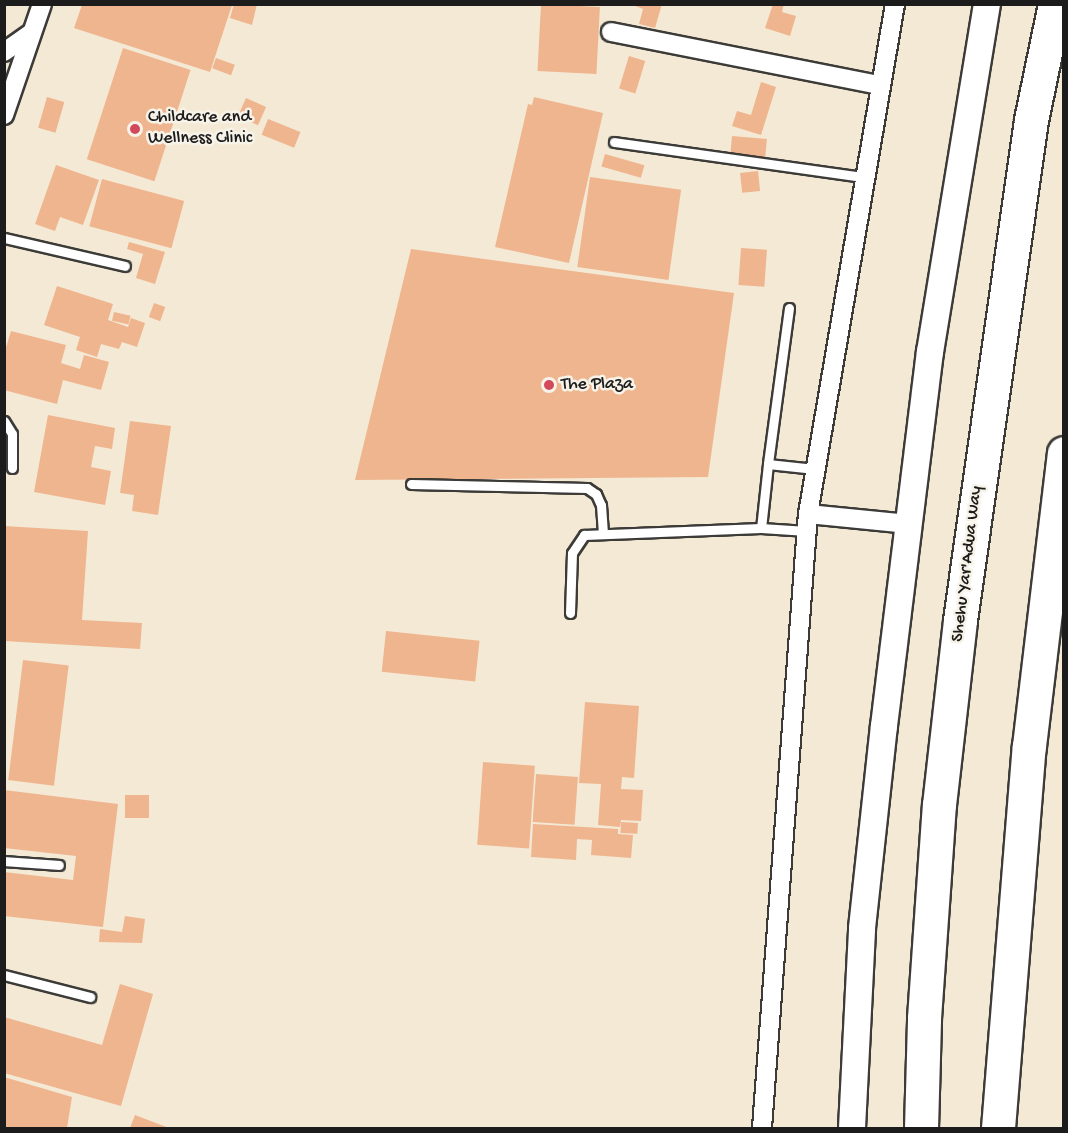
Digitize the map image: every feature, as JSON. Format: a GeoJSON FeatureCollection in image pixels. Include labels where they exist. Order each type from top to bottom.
{"type":"FeatureCollection","features":[{"type":"Feature","properties":{"kind":"highway","name":"Shehu Yar'Adua Way"},"geometry":{"type":"LineString","coordinates":[[921,1128],[924,1018],[938,817],[960,621],[1031,120],[1055,4]]}},
{"type":"Feature","properties":{"kind":"highway"},"geometry":{"type":"LineString","coordinates":[[998,1128],[1029,746],[1064,453]]}},
{"type":"Feature","properties":{"kind":"street"},"geometry":{"type":"LineString","coordinates":[[5,115],[42,4]]}},
{"type":"Feature","properties":{"kind":"street"},"geometry":{"type":"LineString","coordinates":[[762,1128],[807,523],[879,85],[895,4]]}},
{"type":"Feature","properties":{"kind":"street"},"geometry":{"type":"LineString","coordinates":[[852,1128],[862,928],[909,524],[930,352],[987,4]]}},
{"type":"Feature","properties":{"kind":"street"},"geometry":{"type":"LineString","coordinates":[[611,32],[879,85]]}},
{"type":"Feature","properties":{"kind":"street"},"geometry":{"type":"LineString","coordinates":[[4,52],[31,33]]}},
{"type":"Feature","properties":{"kind":"street"},"geometry":{"type":"LineString","coordinates":[[807,523],[909,524]]}},
{"type":"Feature","properties":{"kind":"lane"},"geometry":{"type":"LineString","coordinates":[[615,142],[864,177]]}},
{"type":"Feature","properties":{"kind":"lane"},"geometry":{"type":"LineString","coordinates":[[4,238],[125,266]]}},
{"type":"Feature","properties":{"kind":"lane"},"geometry":{"type":"LineString","coordinates":[[761,528],[789,308]]}},
{"type":"Feature","properties":{"kind":"lane"},"geometry":{"type":"LineString","coordinates":[[4,421],[12,434],[12,468]]}},
{"type":"Feature","properties":{"kind":"lane"},"geometry":{"type":"LineString","coordinates":[[768,464],[815,469]]}},
{"type":"Feature","properties":{"kind":"lane"},"geometry":{"type":"LineString","coordinates":[[411,484],[587,488],[596,494],[601,505],[603,533]]}},
{"type":"Feature","properties":{"kind":"lane"},"geometry":{"type":"LineString","coordinates":[[570,613],[572,553],[584,535],[761,528],[807,523]]}},
{"type":"Feature","properties":{"kind":"lane"},"geometry":{"type":"LineString","coordinates":[[4,861],[59,865]]}},
{"type":"Feature","properties":{"kind":"lane"},"geometry":{"type":"LineString","coordinates":[[4,975],[90,997]]}},
{"type":"Feature","properties":{"kind":"building"},"geometry":{"type":"Polygon","coordinates":[[[234,4],[257,4],[252,25],[230,18],[234,4]]]}},
{"type":"Feature","properties":{"kind":"building"},"geometry":{"type":"Polygon","coordinates":[[[541,4],[600,7],[596,74],[537,71],[541,4]]]}},
{"type":"Feature","properties":{"kind":"building"},"geometry":{"type":"Polygon","coordinates":[[[630,4],[662,4],[655,28],[639,24],[643,9],[630,4]]]}},
{"type":"Feature","properties":{"kind":"building"},"geometry":{"type":"Polygon","coordinates":[[[773,4],[784,4],[782,12],[796,16],[790,36],[765,28],[773,4]]]}},
{"type":"Feature","properties":{"kind":"building"},"geometry":{"type":"Polygon","coordinates":[[[82,5],[232,5],[210,72],[74,28],[82,5]]]}},
{"type":"Feature","properties":{"kind":"building","name":"Childcare and Wellness Clinic"},"geometry":{"type":"Polygon","coordinates":[[[123,48],[191,70],[154,181],[87,159],[123,48]]]}},
{"type":"Feature","properties":{"kind":"building"},"geometry":{"type":"Polygon","coordinates":[[[629,56],[645,61],[635,93],[619,89],[629,56]]]}},
{"type":"Feature","properties":{"kind":"building"},"geometry":{"type":"Polygon","coordinates":[[[216,58],[235,65],[231,75],[212,68],[216,58]]]}},
{"type":"Feature","properties":{"kind":"building"},"geometry":{"type":"Polygon","coordinates":[[[761,82],[776,87],[761,135],[732,126],[737,111],[751,115],[761,82]]]}},
{"type":"Feature","properties":{"kind":"building"},"geometry":{"type":"Polygon","coordinates":[[[47,97],[64,102],[55,133],[38,128],[47,97]]]}},
{"type":"Feature","properties":{"kind":"building"},"geometry":{"type":"Polygon","coordinates":[[[534,97],[603,113],[569,263],[495,247],[528,104],[532,105],[534,97]]]}},
{"type":"Feature","properties":{"kind":"building"},"geometry":{"type":"Polygon","coordinates":[[[246,98],[266,107],[258,125],[238,116],[246,98]]]}},
{"type":"Feature","properties":{"kind":"building"},"geometry":{"type":"Polygon","coordinates":[[[268,119],[300,132],[294,148],[262,135],[268,119]]]}},
{"type":"Feature","properties":{"kind":"building"},"geometry":{"type":"Polygon","coordinates":[[[732,136],[767,139],[765,157],[730,154],[732,136]]]}},
{"type":"Feature","properties":{"kind":"building"},"geometry":{"type":"Polygon","coordinates":[[[605,154],[644,165],[641,178],[601,166],[605,154]]]}},
{"type":"Feature","properties":{"kind":"building"},"geometry":{"type":"Polygon","coordinates":[[[56,165],[99,180],[83,225],[60,217],[55,231],[35,224],[56,165]]]}},
{"type":"Feature","properties":{"kind":"building"},"geometry":{"type":"Polygon","coordinates":[[[758,171],[760,191],[742,193],[740,173],[758,171]]]}},
{"type":"Feature","properties":{"kind":"building"},"geometry":{"type":"Polygon","coordinates":[[[590,177],[681,190],[668,280],[577,267],[590,177]]]}},
{"type":"Feature","properties":{"kind":"building"},"geometry":{"type":"Polygon","coordinates":[[[102,179],[184,201],[171,248],[89,226],[102,179]]]}},
{"type":"Feature","properties":{"kind":"building"},"geometry":{"type":"Polygon","coordinates":[[[129,242],[165,252],[155,284],[136,278],[143,254],[127,249],[129,242]]]}},
{"type":"Feature","properties":{"kind":"building"},"geometry":{"type":"Polygon","coordinates":[[[741,248],[767,250],[764,287],[738,285],[741,248]]]}},
{"type":"Feature","properties":{"kind":"building","name":"The Plaza"},"geometry":{"type":"Polygon","coordinates":[[[411,249],[734,293],[708,477],[355,480],[411,249]]]}},
{"type":"Feature","properties":{"kind":"building"},"geometry":{"type":"Polygon","coordinates":[[[57,286],[113,304],[108,320],[128,327],[131,318],[145,323],[137,347],[122,342],[119,349],[101,344],[97,357],[76,350],[80,337],[44,325],[57,286]]]}},
{"type":"Feature","properties":{"kind":"building"},"geometry":{"type":"Polygon","coordinates":[[[154,303],[165,307],[160,321],[149,317],[154,303]]]}},
{"type":"Feature","properties":{"kind":"building"},"geometry":{"type":"Polygon","coordinates":[[[114,312],[131,316],[129,325],[112,321],[114,312]]]}},
{"type":"Feature","properties":{"kind":"building"},"geometry":{"type":"Polygon","coordinates":[[[11,331],[66,345],[61,363],[80,369],[84,355],[109,362],[101,390],[63,380],[57,404],[4,390],[4,354],[11,331]]]}},
{"type":"Feature","properties":{"kind":"building"},"geometry":{"type":"Polygon","coordinates":[[[48,415],[115,428],[112,449],[95,446],[91,467],[111,471],[105,505],[34,492],[48,415]]]}},
{"type":"Feature","properties":{"kind":"building"},"geometry":{"type":"Polygon","coordinates":[[[130,421],[171,426],[158,515],[132,511],[134,495],[120,493],[130,421]]]}},
{"type":"Feature","properties":{"kind":"building"},"geometry":{"type":"Polygon","coordinates":[[[4,526],[88,531],[82,620],[142,623],[140,649],[4,641],[4,526]]]}},
{"type":"Feature","properties":{"kind":"building"},"geometry":{"type":"Polygon","coordinates":[[[386,631],[479,641],[475,682],[382,672],[386,631]]]}},
{"type":"Feature","properties":{"kind":"building"},"geometry":{"type":"Polygon","coordinates":[[[23,660],[69,666],[54,786],[8,780],[23,660]]]}},
{"type":"Feature","properties":{"kind":"building"},"geometry":{"type":"Polygon","coordinates":[[[585,702],[639,706],[634,778],[622,777],[621,789],[643,790],[641,821],[621,820],[620,827],[598,825],[601,784],[579,783],[585,702]]]}},
{"type":"Feature","properties":{"kind":"building"},"geometry":{"type":"Polygon","coordinates":[[[483,762],[535,766],[529,848],[477,845],[483,762]]]}},
{"type":"Feature","properties":{"kind":"building"},"geometry":{"type":"Polygon","coordinates":[[[536,774],[578,777],[575,825],[533,822],[536,774]]]}},
{"type":"Feature","properties":{"kind":"building"},"geometry":{"type":"Polygon","coordinates":[[[4,790],[118,804],[103,927],[4,916],[4,872],[73,880],[76,856],[4,848],[4,790]]]}},
{"type":"Feature","properties":{"kind":"building"},"geometry":{"type":"Polygon","coordinates":[[[125,795],[149,795],[149,818],[125,818],[125,795]]]}},
{"type":"Feature","properties":{"kind":"building"},"geometry":{"type":"Polygon","coordinates":[[[621,822],[638,823],[637,834],[620,833],[621,822]]]}},
{"type":"Feature","properties":{"kind":"building"},"geometry":{"type":"Polygon","coordinates":[[[533,824],[618,829],[618,834],[633,835],[631,858],[591,855],[592,840],[577,839],[576,860],[531,857],[533,824]]]}},
{"type":"Feature","properties":{"kind":"building"},"geometry":{"type":"Polygon","coordinates":[[[125,916],[145,919],[142,943],[99,942],[100,929],[122,932],[125,916]]]}},
{"type":"Feature","properties":{"kind":"building"},"geometry":{"type":"Polygon","coordinates":[[[120,984],[153,994],[121,1106],[4,1073],[4,1017],[102,1045],[120,984]]]}},
{"type":"Feature","properties":{"kind":"building"},"geometry":{"type":"Polygon","coordinates":[[[4,1077],[72,1097],[67,1128],[4,1128],[4,1077]]]}},
{"type":"Feature","properties":{"kind":"building"},"geometry":{"type":"Polygon","coordinates":[[[135,1115],[169,1128],[130,1128],[135,1115]]]}},
{"type":"Feature","properties":{"kind":"place","name":"Childcare and Wellness Clinic"},"geometry":{"type":"Point","coordinates":[135,129]}},
{"type":"Feature","properties":{"kind":"place","name":"The Plaza"},"geometry":{"type":"Point","coordinates":[549,385]}}]}
